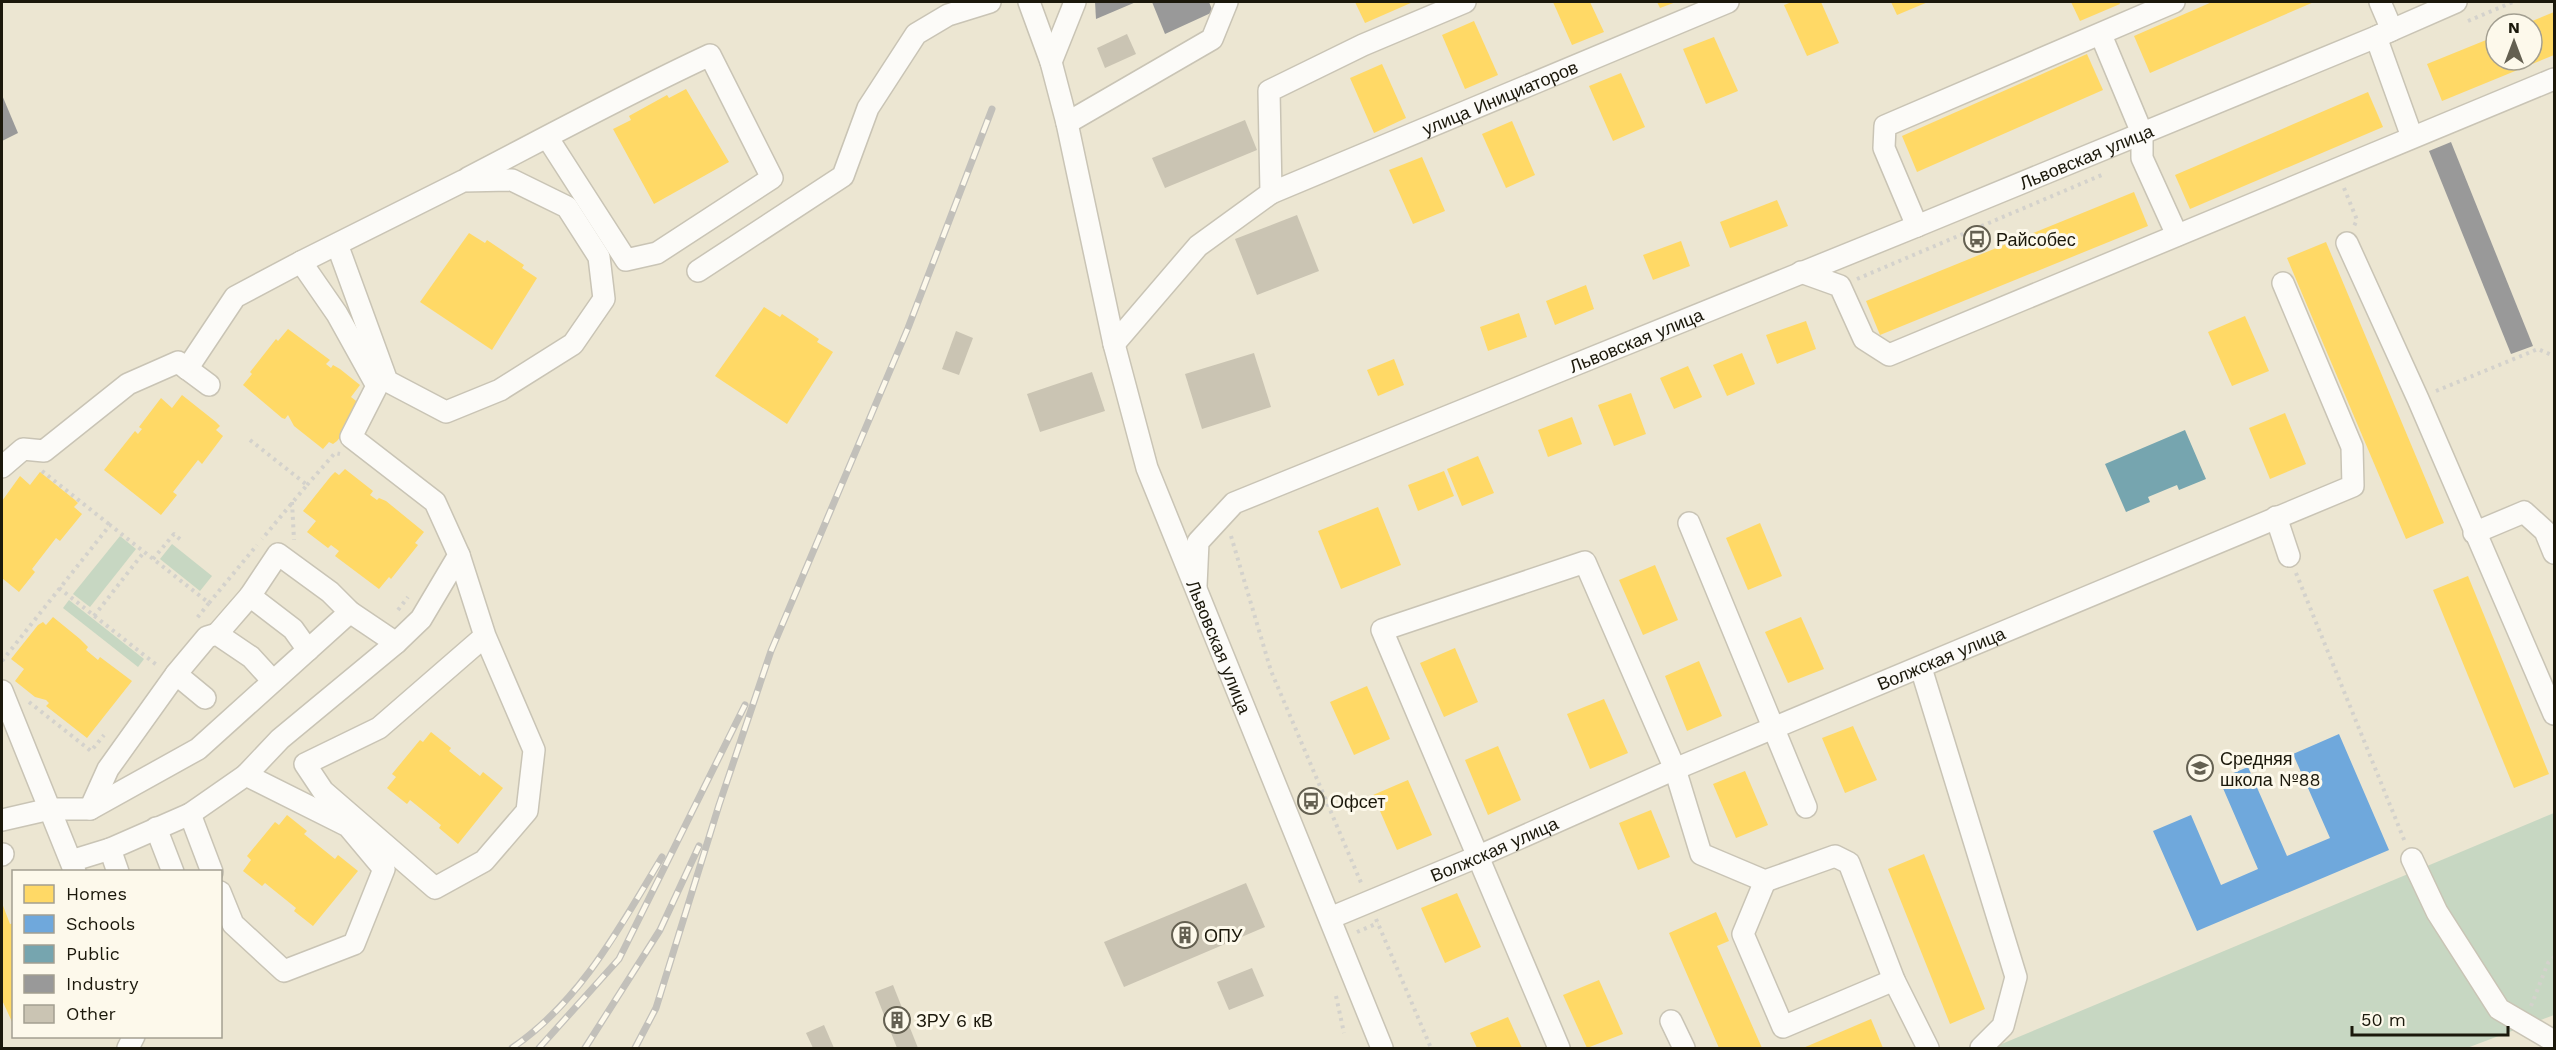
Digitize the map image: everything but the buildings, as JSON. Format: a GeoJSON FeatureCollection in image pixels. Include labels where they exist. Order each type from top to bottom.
{"type":"FeatureCollection","features":[{"type":"Feature","properties":{"kind":"street"},"geometry":{"type":"LineString","coordinates":[[698,271],[843,177],[868,108],[916,34],[948,15],[990,2]]}},
{"type":"Feature","properties":{"kind":"street"},"geometry":{"type":"LineString","coordinates":[[1029,2],[1051,62],[1067,123],[1114,344],[1147,468],[1196,586]]}},
{"type":"Feature","properties":{"kind":"street"},"geometry":{"type":"LineString","coordinates":[[1051,62],[1075,2]]}},
{"type":"Feature","properties":{"kind":"street"},"geometry":{"type":"LineString","coordinates":[[1067,123],[1212,39],[1227,2]]}},
{"type":"Feature","properties":{"kind":"street"},"geometry":{"type":"LineString","coordinates":[[1271,193],[1269,91],[1363,45],[1465,2]]}},
{"type":"Feature","properties":{"kind":"street","name":"улица Инициаторов"},"geometry":{"type":"LineString","coordinates":[[1114,344],[1198,246],[1271,193],[1728,2]]}},
{"type":"Feature","properties":{"kind":"street"},"geometry":{"type":"LineString","coordinates":[[1917,226],[1884,148],[1885,126],[2174,2]]}},
{"type":"Feature","properties":{"kind":"street"},"geometry":{"type":"LineString","coordinates":[[2380,2],[2384,33],[2412,137]]}},
{"type":"Feature","properties":{"kind":"street","name":"Львовская улица"},"geometry":{"type":"LineString","coordinates":[[1382,1048],[1196,586],[1198,543],[1234,503],[1917,226],[2456,2]]}},
{"type":"Feature","properties":{"kind":"street"},"geometry":{"type":"LineString","coordinates":[[2101,35],[2142,133],[2142,158],[2177,236]]}},
{"type":"Feature","properties":{"kind":"street"},"geometry":{"type":"LineString","coordinates":[[187,369],[235,297],[301,262],[463,181],[547,137],[710,55],[772,178],[657,253],[626,260],[547,137]]}},
{"type":"Feature","properties":{"kind":"street"},"geometry":{"type":"LineString","coordinates":[[1801,272],[1840,286],[1864,339],[1889,356],[2554,79]]}},
{"type":"Feature","properties":{"kind":"street"},"geometry":{"type":"LineString","coordinates":[[338,244],[387,381],[446,412],[500,390],[573,344],[604,299],[599,257],[567,207],[512,180],[463,181]]}},
{"type":"Feature","properties":{"kind":"street"},"geometry":{"type":"LineString","coordinates":[[2347,243],[2418,399],[2554,714]]}},
{"type":"Feature","properties":{"kind":"street"},"geometry":{"type":"LineString","coordinates":[[280,739],[305,764],[323,791],[435,888],[484,861],[526,811],[534,750],[485,636],[459,555],[435,502],[351,437],[377,386],[337,314],[301,262]]}},
{"type":"Feature","properties":{"kind":"street","name":"Волжская улица"},"geometry":{"type":"LineString","coordinates":[[1330,918],[1479,856],[1675,769],[2353,486],[2352,447],[2283,283]]}},
{"type":"Feature","properties":{"kind":"street"},"geometry":{"type":"LineString","coordinates":[[2,467],[23,449],[44,451],[128,384],[177,362],[209,386]]}},
{"type":"Feature","properties":{"kind":"street"},"geometry":{"type":"LineString","coordinates":[[2474,533],[2524,512],[2545,531],[2554,553]]}},
{"type":"Feature","properties":{"kind":"street"},"geometry":{"type":"LineString","coordinates":[[2276,517],[2289,556]]}},
{"type":"Feature","properties":{"kind":"street"},"geometry":{"type":"LineString","coordinates":[[1689,523],[1806,807]]}},
{"type":"Feature","properties":{"kind":"street"},"geometry":{"type":"LineString","coordinates":[[90,809],[108,769],[167,666],[207,637],[217,634],[250,596],[278,554],[330,592],[350,612],[396,643]]}},
{"type":"Feature","properties":{"kind":"street"},"geometry":{"type":"LineString","coordinates":[[10,693],[50,809],[73,866],[190,814],[246,775],[280,739],[396,643],[421,619],[459,555]]}},
{"type":"Feature","properties":{"kind":"street"},"geometry":{"type":"LineString","coordinates":[[1559,1048],[1382,630],[1585,562],[1675,769],[1701,854],[1765,881],[1835,856],[1848,863],[1894,980],[1928,1048]]}},
{"type":"Feature","properties":{"kind":"street"},"geometry":{"type":"LineString","coordinates":[[250,596],[293,629],[308,650]]}},
{"type":"Feature","properties":{"kind":"street"},"geometry":{"type":"LineString","coordinates":[[2,820],[50,809],[90,809],[198,749],[350,612]]}},
{"type":"Feature","properties":{"kind":"street"},"geometry":{"type":"LineString","coordinates":[[217,634],[251,657],[273,681]]}},
{"type":"Feature","properties":{"kind":"street"},"geometry":{"type":"LineString","coordinates":[[305,764],[378,728],[485,636]]}},
{"type":"Feature","properties":{"kind":"street"},"geometry":{"type":"LineString","coordinates":[[167,666],[205,698]]}},
{"type":"Feature","properties":{"kind":"street"},"geometry":{"type":"LineString","coordinates":[[1921,668],[2016,976],[2003,1026],[1981,1048]]}},
{"type":"Feature","properties":{"kind":"street"},"geometry":{"type":"LineString","coordinates":[[222,897],[233,924],[284,971],[354,944],[384,869],[348,826],[246,775]]}},
{"type":"Feature","properties":{"kind":"street"},"geometry":{"type":"LineString","coordinates":[[190,814],[211,870]]}},
{"type":"Feature","properties":{"kind":"street"},"geometry":{"type":"LineString","coordinates":[[156,828],[172,870]]}},
{"type":"Feature","properties":{"kind":"street"},"geometry":{"type":"LineString","coordinates":[[110,849],[117,870]]}},
{"type":"Feature","properties":{"kind":"street"},"geometry":{"type":"LineString","coordinates":[[2412,859],[2437,912],[2499,1009],[2554,1044]]}},
{"type":"Feature","properties":{"kind":"street"},"geometry":{"type":"LineString","coordinates":[[1765,881],[1743,934],[1783,1027],[1894,980]]}},
{"type":"Feature","properties":{"kind":"street"},"geometry":{"type":"LineString","coordinates":[[1671,1021],[1684,1048]]}},
{"type":"Feature","properties":{"kind":"path"},"geometry":{"type":"LineString","coordinates":[[2336,169],[2357,220],[2347,243]]}},
{"type":"Feature","properties":{"kind":"path"},"geometry":{"type":"LineString","coordinates":[[2418,399],[2538,349],[2554,356]]}},
{"type":"Feature","properties":{"kind":"path"},"geometry":{"type":"LineString","coordinates":[[250,440],[307,484]]}},
{"type":"Feature","properties":{"kind":"path"},"geometry":{"type":"LineString","coordinates":[[19,453],[209,603]]}},
{"type":"Feature","properties":{"kind":"path"},"geometry":{"type":"LineString","coordinates":[[195,621],[334,453],[349,456]]}},
{"type":"Feature","properties":{"kind":"path"},"geometry":{"type":"LineString","coordinates":[[2,661],[110,525]]}},
{"type":"Feature","properties":{"kind":"path"},"geometry":{"type":"LineString","coordinates":[[1228,526],[1271,670],[1431,1048]]}},
{"type":"Feature","properties":{"kind":"path"},"geometry":{"type":"LineString","coordinates":[[153,559],[174,534],[181,540]]}},
{"type":"Feature","properties":{"kind":"path"},"geometry":{"type":"LineString","coordinates":[[94,616],[144,552]]}},
{"type":"Feature","properties":{"kind":"path"},"geometry":{"type":"LineString","coordinates":[[2289,556],[2412,859]]}},
{"type":"Feature","properties":{"kind":"path"},"geometry":{"type":"LineString","coordinates":[[59,588],[94,616],[167,666],[152,675]]}},
{"type":"Feature","properties":{"kind":"path"},"geometry":{"type":"LineString","coordinates":[[393,616],[412,592]]}},
{"type":"Feature","properties":{"kind":"path"},"geometry":{"type":"LineString","coordinates":[[10,693],[91,752],[105,734]]}},
{"type":"Feature","properties":{"kind":"path"},"geometry":{"type":"LineString","coordinates":[[2524,1024],[2548,963],[2554,957]]}},
{"type":"Feature","properties":{"kind":"green space"},"geometry":{"type":"Polygon","coordinates":[[[120,536],[136,549],[90,607],[73,594],[120,536]]]}},
{"type":"Feature","properties":{"kind":"green space"},"geometry":{"type":"Polygon","coordinates":[[[172,544],[212,576],[200,591],[160,559],[172,544]]]}},
{"type":"Feature","properties":{"kind":"green space"},"geometry":{"type":"Polygon","coordinates":[[[69,600],[144,659],[138,667],[63,608],[69,600]]]}},
{"type":"Feature","properties":{"kind":"green space"},"geometry":{"type":"Polygon","coordinates":[[[2554,813],[2554,1015],[2467,1048],[1992,1048],[2554,813]]]}},
{"type":"Feature","properties":{"kind":"railway"},"geometry":{"type":"LineString","coordinates":[[635,1048],[656,1008],[719,805],[771,651],[908,328],[992,109]]}},
{"type":"Feature","properties":{"kind":"railway"},"geometry":{"type":"LineString","coordinates":[[539,1048],[619,959],[745,705]]}},
{"type":"Feature","properties":{"kind":"railway"},"geometry":{"type":"LineString","coordinates":[[585,1048],[660,930],[699,846]]}},
{"type":"Feature","properties":{"kind":"railway"},"geometry":{"type":"LineString","coordinates":[[512,1048],[537,1029],[579,985],[614,936],[662,857]]}},
{"type":"Feature","properties":{"kind":"place","name":"Райсобес"},"geometry":{"type":"Point","coordinates":[1977,239]}},
{"type":"Feature","properties":{"kind":"place","name":"Средняя школа №88"},"geometry":{"type":"Point","coordinates":[2200,768]}},
{"type":"Feature","properties":{"kind":"place","name":"Офсет"},"geometry":{"type":"Point","coordinates":[1311,801]}},
{"type":"Feature","properties":{"kind":"place","name":"ОПУ"},"geometry":{"type":"Point","coordinates":[1185,935]}},
{"type":"Feature","properties":{"kind":"place","name":"ЗРУ 6 кВ"},"geometry":{"type":"Point","coordinates":[897,1020]}}]}
